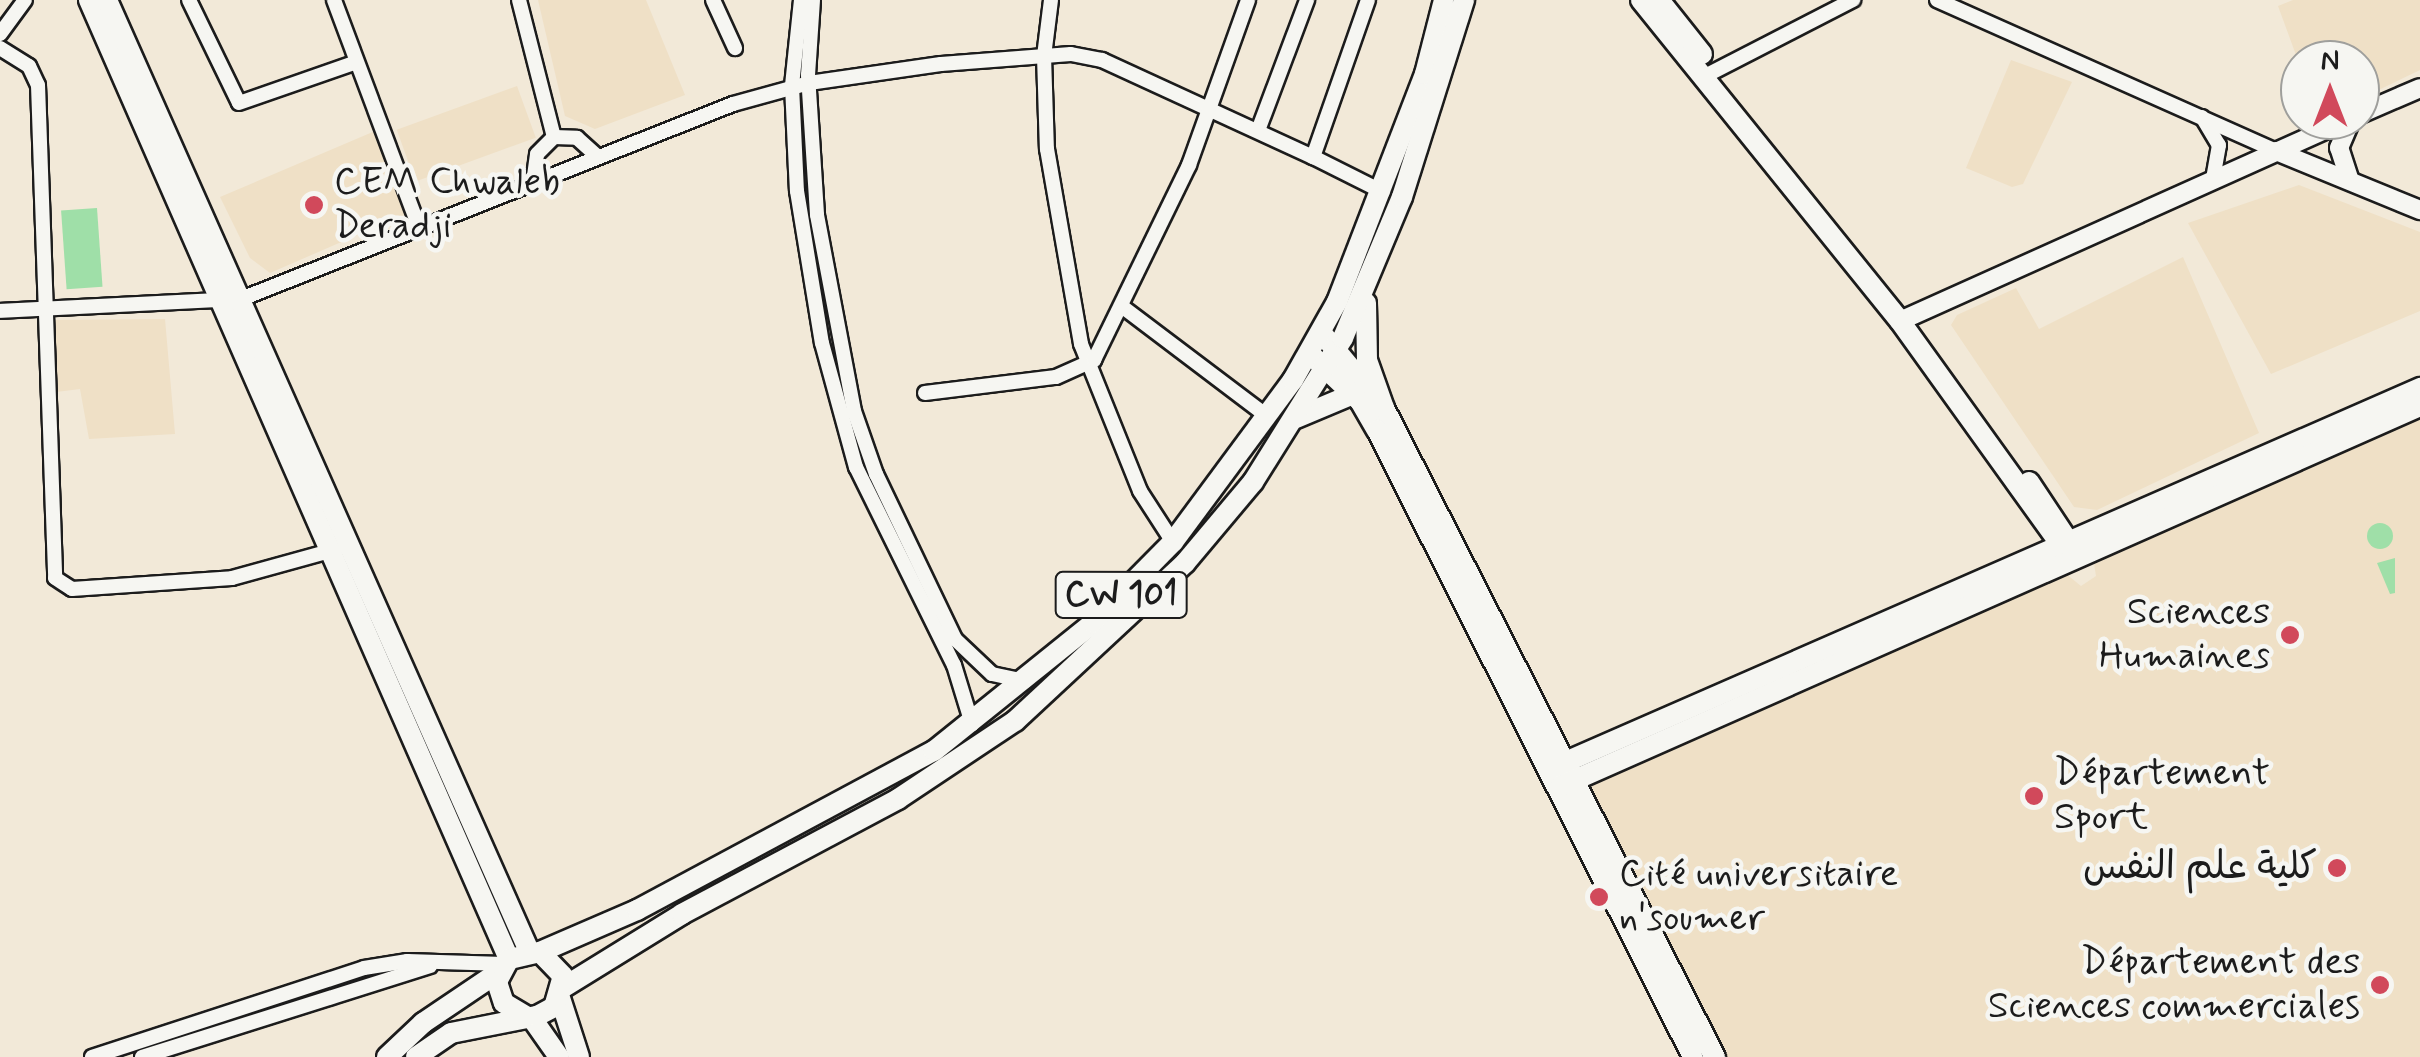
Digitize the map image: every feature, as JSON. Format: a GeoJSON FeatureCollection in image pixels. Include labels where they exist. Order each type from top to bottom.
{"type":"FeatureCollection","features":[{"type":"Feature","properties":{"kind":"main road"},"geometry":{"type":"LineString","coordinates":[[89,0],[233,300]]}},
{"type":"Feature","properties":{"kind":"main road"},"geometry":{"type":"LineString","coordinates":[[106,0],[516,959],[504,1003],[528,1016],[559,1057]]}},
{"type":"Feature","properties":{"kind":"main road","name":"CW 101"},"geometry":{"type":"LineString","coordinates":[[387,1057],[450,1002],[516,959],[636,910],[827,811],[972,724],[1026,681],[1173,542],[1268,416],[1320,332],[1383,192],[1444,0]]}},
{"type":"Feature","properties":{"kind":"main road","name":"CW 101"},"geometry":{"type":"LineString","coordinates":[[562,993],[682,914],[898,800],[1015,721],[1185,563],[1253,482],[1331,359],[1369,281],[1429,122],[1464,0]]}},
{"type":"Feature","properties":{"kind":"main road"},"geometry":{"type":"LineString","coordinates":[[1641,0],[1709,73]]}},
{"type":"Feature","properties":{"kind":"main road"},"geometry":{"type":"LineString","coordinates":[[1659,0],[1709,73],[1905,318],[2070,552]]}},
{"type":"Feature","properties":{"kind":"main road"},"geometry":{"type":"LineString","coordinates":[[1369,281],[1363,332],[1384,408],[1470,591]]}},
{"type":"Feature","properties":{"kind":"main road"},"geometry":{"type":"LineString","coordinates":[[1320,332],[1331,359],[1361,395],[1470,591],[1715,1057]]}},
{"type":"Feature","properties":{"kind":"main road"},"geometry":{"type":"LineString","coordinates":[[1309,353],[1331,359]]}},
{"type":"Feature","properties":{"kind":"main road"},"geometry":{"type":"LineString","coordinates":[[2070,552],[2420,388]]}},
{"type":"Feature","properties":{"kind":"main road"},"geometry":{"type":"LineString","coordinates":[[1294,418],[1361,395],[1384,408]]}},
{"type":"Feature","properties":{"kind":"main road"},"geometry":{"type":"LineString","coordinates":[[1565,773],[2070,552],[2420,406]]}},
{"type":"Feature","properties":{"kind":"main road"},"geometry":{"type":"LineString","coordinates":[[1565,773],[1693,1057]]}},
{"type":"Feature","properties":{"kind":"main road"},"geometry":{"type":"LineString","coordinates":[[516,959],[558,965],[579,1057]]}},
{"type":"Feature","properties":{"kind":"main road"},"geometry":{"type":"LineString","coordinates":[[416,1057],[451,1033],[528,1016],[562,993]]}},
{"type":"Feature","properties":{"kind":"street"},"geometry":{"type":"LineString","coordinates":[[0,34],[26,0]]}},
{"type":"Feature","properties":{"kind":"street"},"geometry":{"type":"LineString","coordinates":[[189,0],[239,103],[354,63]]}},
{"type":"Feature","properties":{"kind":"street"},"geometry":{"type":"LineString","coordinates":[[334,0],[354,63],[418,226]]}},
{"type":"Feature","properties":{"kind":"street"},"geometry":{"type":"LineString","coordinates":[[519,0],[554,137]]}},
{"type":"Feature","properties":{"kind":"street"},"geometry":{"type":"LineString","coordinates":[[713,0],[734,48]]}},
{"type":"Feature","properties":{"kind":"street"},"geometry":{"type":"LineString","coordinates":[[801,0],[792,86],[802,229],[822,343],[856,467],[964,653],[992,674],[1026,681]]}},
{"type":"Feature","properties":{"kind":"street"},"geometry":{"type":"LineString","coordinates":[[813,0],[809,83],[829,292],[854,411],[893,529],[954,664],[972,724]]}},
{"type":"Feature","properties":{"kind":"street"},"geometry":{"type":"LineString","coordinates":[[1051,0],[1044,56],[1047,148],[1086,365],[1140,491],[1173,542]]}},
{"type":"Feature","properties":{"kind":"street"},"geometry":{"type":"LineString","coordinates":[[924,393],[1024,383],[1086,365],[1124,308],[1212,109],[1248,0]]}},
{"type":"Feature","properties":{"kind":"street"},"geometry":{"type":"LineString","coordinates":[[1259,128],[1307,0]]}},
{"type":"Feature","properties":{"kind":"street"},"geometry":{"type":"LineString","coordinates":[[1313,157],[1368,0]]}},
{"type":"Feature","properties":{"kind":"street"},"geometry":{"type":"LineString","coordinates":[[1709,73],[1853,0]]}},
{"type":"Feature","properties":{"kind":"street"},"geometry":{"type":"LineString","coordinates":[[1937,0],[1957,4],[2276,151],[2420,210]]}},
{"type":"Feature","properties":{"kind":"street"},"geometry":{"type":"LineString","coordinates":[[0,48],[29,66],[38,85],[55,578],[62,586],[232,578],[343,547]]}},
{"type":"Feature","properties":{"kind":"street"},"geometry":{"type":"LineString","coordinates":[[0,310],[233,300],[532,182],[792,86],[1044,56],[1102,60],[1259,128],[1383,192]]}},
{"type":"Feature","properties":{"kind":"street"},"geometry":{"type":"LineString","coordinates":[[2380,105],[2420,88]]}},
{"type":"Feature","properties":{"kind":"street"},"geometry":{"type":"LineString","coordinates":[[2201,117],[2220,145],[2213,178]]}},
{"type":"Feature","properties":{"kind":"street"},"geometry":{"type":"LineString","coordinates":[[532,182],[537,154],[554,137],[578,138],[598,157]]}},
{"type":"Feature","properties":{"kind":"street"},"geometry":{"type":"LineString","coordinates":[[1905,318],[2302,140]]}},
{"type":"Feature","properties":{"kind":"street"},"geometry":{"type":"LineString","coordinates":[[2341,140],[2338,148],[2349,178]]}},
{"type":"Feature","properties":{"kind":"street"},"geometry":{"type":"LineString","coordinates":[[1124,308],[1268,416]]}},
{"type":"Feature","properties":{"kind":"street"},"geometry":{"type":"LineString","coordinates":[[92,1057],[140,1052],[364,968],[408,961],[431,965],[516,959]]}},
{"type":"Feature","properties":{"kind":"shaded area"},"geometry":{"type":"Polygon","coordinates":[[[538,0],[646,0],[685,95],[595,129],[565,116],[538,0]]]}},
{"type":"Feature","properties":{"kind":"shaded area"},"geometry":{"type":"Polygon","coordinates":[[[2293,0],[2420,0],[2420,70],[2380,89],[2380,40],[2290,40],[2278,6],[2293,0]]]}},
{"type":"Feature","properties":{"kind":"shaded area"},"geometry":{"type":"Polygon","coordinates":[[[2011,60],[2072,82],[2023,184],[2012,187],[1966,168],[2011,60]]]}},
{"type":"Feature","properties":{"kind":"shaded area"},"geometry":{"type":"Polygon","coordinates":[[[517,86],[536,138],[416,181],[397,130],[517,86]]]}},
{"type":"Feature","properties":{"kind":"shaded area","name":"CEM Chwaleb Deradji"},"geometry":{"type":"Polygon","coordinates":[[[375,131],[408,213],[270,273],[250,258],[220,197],[375,131]]]}},
{"type":"Feature","properties":{"kind":"shaded area"},"geometry":{"type":"Polygon","coordinates":[[[2299,185],[2420,232],[2420,311],[2271,374],[2188,223],[2299,185]]]}},
{"type":"Feature","properties":{"kind":"shaded area"},"geometry":{"type":"Polygon","coordinates":[[[2183,257],[2259,433],[2097,510],[2074,507],[1951,325],[1957,315],[2016,288],[2039,329],[2183,257]]]}},
{"type":"Feature","properties":{"kind":"shaded area"},"geometry":{"type":"Polygon","coordinates":[[[165,319],[175,434],[89,439],[80,389],[56,392],[54,320],[165,319]]]}},
{"type":"Feature","properties":{"kind":"shaded area"},"geometry":{"type":"Polygon","coordinates":[[[2420,417],[2420,1057],[1709,1057],[1585,792],[1590,786],[2047,579],[2065,573],[2081,586],[2096,576],[2094,564],[2420,417]]]}},
{"type":"Feature","properties":{"kind":"green space"},"geometry":{"type":"Polygon","coordinates":[[[97,208],[103,287],[67,289],[61,211],[97,208]]]}},
{"type":"Feature","properties":{"kind":"green space"},"geometry":{"type":"Polygon","coordinates":[[[2380,523],[2389,527],[2393,536],[2389,545],[2380,549],[2371,545],[2367,536],[2371,527],[2380,523]]]}},
{"type":"Feature","properties":{"kind":"green space"},"geometry":{"type":"Polygon","coordinates":[[[2395,558],[2395,593],[2390,594],[2377,563],[2395,558]]]}},
{"type":"Feature","properties":{"kind":"place","name":"CEM Chwaleb Deradji"},"geometry":{"type":"Point","coordinates":[314,205]}},
{"type":"Feature","properties":{"kind":"place","name":"Sciences Humaines"},"geometry":{"type":"Point","coordinates":[2290,635]}},
{"type":"Feature","properties":{"kind":"place","name":"Département Sport"},"geometry":{"type":"Point","coordinates":[2034,796]}},
{"type":"Feature","properties":{"kind":"place","name":"كلية علم النفس"},"geometry":{"type":"Point","coordinates":[2337,868]}},
{"type":"Feature","properties":{"kind":"place","name":"Cité universitaire n'soumer"},"geometry":{"type":"Point","coordinates":[1599,897]}},
{"type":"Feature","properties":{"kind":"place","name":"Département des Sciences commerciales"},"geometry":{"type":"Point","coordinates":[2380,985]}}]}
